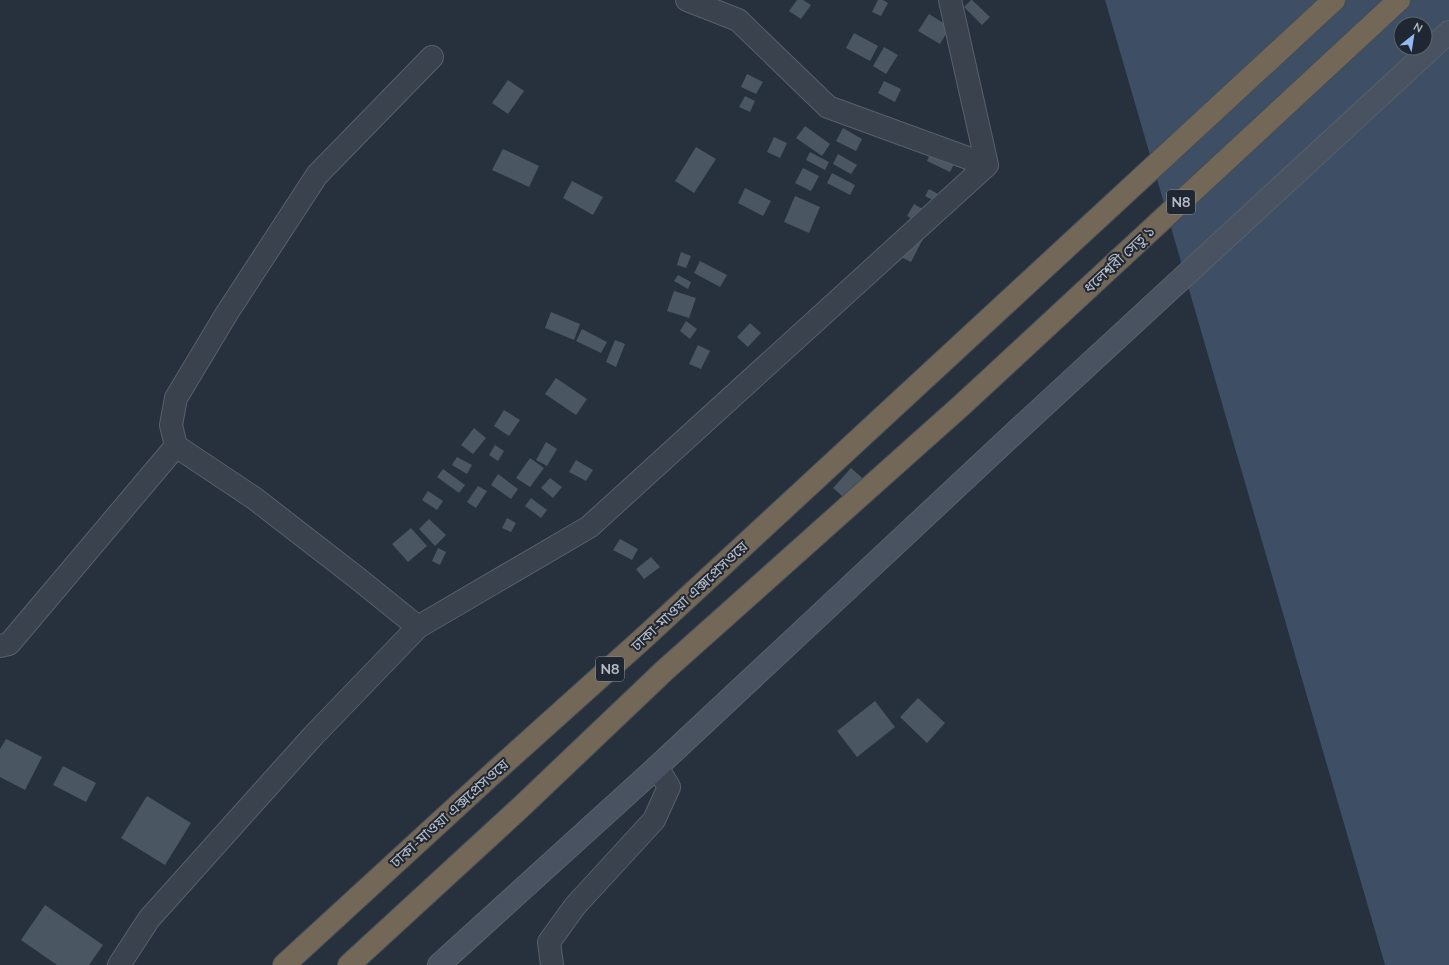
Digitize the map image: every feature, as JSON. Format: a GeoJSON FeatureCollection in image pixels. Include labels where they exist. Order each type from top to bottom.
{"type":"FeatureCollection","features":[{"type":"Feature","properties":{"kind":"highway","name":"ঢাকা-মাওয়া এক্সপ্রেসওয়ে"},"geometry":{"type":"LineString","coordinates":[[284,965],[490,776],[647,635],[1334,0]]}},
{"type":"Feature","properties":{"kind":"highway","name":"ধলেশ্বরী সেতু ১"},"geometry":{"type":"LineString","coordinates":[[349,965],[521,807],[665,670],[963,404],[1398,0]]}},
{"type":"Feature","properties":{"kind":"street"},"geometry":{"type":"LineString","coordinates":[[687,0],[738,20],[828,107],[987,165]]}},
{"type":"Feature","properties":{"kind":"street"},"geometry":{"type":"LineString","coordinates":[[950,0],[987,165]]}},
{"type":"Feature","properties":{"kind":"street"},"geometry":{"type":"LineString","coordinates":[[439,965],[657,767],[1008,438],[1449,32]]}},
{"type":"Feature","properties":{"kind":"street"},"geometry":{"type":"LineString","coordinates":[[418,627],[254,498],[176,446],[172,425],[176,398],[227,313],[317,175],[432,57]]}},
{"type":"Feature","properties":{"kind":"street"},"geometry":{"type":"LineString","coordinates":[[119,965],[149,919],[313,736],[418,627],[589,527],[987,165]]}},
{"type":"Feature","properties":{"kind":"street"},"geometry":{"type":"LineString","coordinates":[[0,646],[9,644],[176,446]]}},
{"type":"Feature","properties":{"kind":"street"},"geometry":{"type":"LineString","coordinates":[[552,965],[549,942],[575,906],[654,820],[669,787],[657,767]]}},
{"type":"Feature","properties":{"kind":"water"},"geometry":{"type":"Polygon","coordinates":[[[1105,0],[1449,0],[1449,965],[1385,965],[1105,0]]]}},
{"type":"Feature","properties":{"kind":"building"},"geometry":{"type":"Polygon","coordinates":[[[797,0],[803,0],[811,5],[801,19],[789,11],[797,0]]]}},
{"type":"Feature","properties":{"kind":"building"},"geometry":{"type":"Polygon","coordinates":[[[878,0],[883,0],[888,3],[881,16],[872,12],[878,0]]]}},
{"type":"Feature","properties":{"kind":"building"},"geometry":{"type":"Polygon","coordinates":[[[971,0],[990,17],[982,25],[964,7],[971,0]]]}},
{"type":"Feature","properties":{"kind":"building"},"geometry":{"type":"Polygon","coordinates":[[[929,14],[950,27],[940,44],[918,31],[929,14]]]}},
{"type":"Feature","properties":{"kind":"building"},"geometry":{"type":"Polygon","coordinates":[[[854,33],[878,46],[870,61],[846,48],[854,33]]]}},
{"type":"Feature","properties":{"kind":"building"},"geometry":{"type":"Polygon","coordinates":[[[884,47],[898,55],[886,74],[873,66],[884,47]]]}},
{"type":"Feature","properties":{"kind":"building"},"geometry":{"type":"Polygon","coordinates":[[[747,74],[763,82],[756,94],[741,87],[747,74]]]}},
{"type":"Feature","properties":{"kind":"building"},"geometry":{"type":"Polygon","coordinates":[[[508,80],[524,91],[508,114],[492,103],[508,80]]]}},
{"type":"Feature","properties":{"kind":"building"},"geometry":{"type":"Polygon","coordinates":[[[884,81],[901,89],[895,102],[878,93],[884,81]]]}},
{"type":"Feature","properties":{"kind":"building"},"geometry":{"type":"Polygon","coordinates":[[[745,96],[755,101],[750,112],[739,107],[745,96]]]}},
{"type":"Feature","properties":{"kind":"building"},"geometry":{"type":"Polygon","coordinates":[[[805,126],[830,144],[822,156],[796,138],[805,126]]]}},
{"type":"Feature","properties":{"kind":"building"},"geometry":{"type":"Polygon","coordinates":[[[843,128],[862,139],[856,151],[836,141],[843,128]]]}},
{"type":"Feature","properties":{"kind":"building"},"geometry":{"type":"Polygon","coordinates":[[[774,137],[787,143],[780,158],[767,152],[774,137]]]}},
{"type":"Feature","properties":{"kind":"building"},"geometry":{"type":"Polygon","coordinates":[[[696,147],[716,159],[694,193],[675,181],[696,147]]]}},
{"type":"Feature","properties":{"kind":"building"},"geometry":{"type":"Polygon","coordinates":[[[933,147],[957,158],[950,172],[927,161],[933,147]]]}},
{"type":"Feature","properties":{"kind":"building"},"geometry":{"type":"Polygon","coordinates":[[[503,149],[539,166],[529,187],[492,170],[503,149]]]}},
{"type":"Feature","properties":{"kind":"building"},"geometry":{"type":"Polygon","coordinates":[[[810,152],[829,162],[825,170],[806,160],[810,152]]]}},
{"type":"Feature","properties":{"kind":"building"},"geometry":{"type":"Polygon","coordinates":[[[838,154],[857,165],[851,174],[833,164],[838,154]]]}},
{"type":"Feature","properties":{"kind":"building"},"geometry":{"type":"Polygon","coordinates":[[[803,168],[819,176],[811,191],[795,183],[803,168]]]}},
{"type":"Feature","properties":{"kind":"building"},"geometry":{"type":"Polygon","coordinates":[[[832,173],[855,185],[850,195],[827,183],[832,173]]]}},
{"type":"Feature","properties":{"kind":"building"},"geometry":{"type":"Polygon","coordinates":[[[572,181],[603,197],[593,215],[563,198],[572,181]]]}},
{"type":"Feature","properties":{"kind":"building"},"geometry":{"type":"Polygon","coordinates":[[[745,188],[771,201],[763,216],[738,203],[745,188]]]}},
{"type":"Feature","properties":{"kind":"building"},"geometry":{"type":"Polygon","coordinates":[[[929,189],[940,195],[936,202],[925,196],[929,189]]]}},
{"type":"Feature","properties":{"kind":"building"},"geometry":{"type":"Polygon","coordinates":[[[795,196],[820,207],[809,233],[784,222],[795,196]]]}},
{"type":"Feature","properties":{"kind":"building"},"geometry":{"type":"Polygon","coordinates":[[[914,204],[938,218],[932,230],[907,216],[914,204]]]}},
{"type":"Feature","properties":{"kind":"building"},"geometry":{"type":"Polygon","coordinates":[[[915,232],[924,237],[911,262],[901,257],[915,232]]]}},
{"type":"Feature","properties":{"kind":"building"},"geometry":{"type":"Polygon","coordinates":[[[681,252],[691,256],[686,268],[677,265],[681,252]]]}},
{"type":"Feature","properties":{"kind":"building"},"geometry":{"type":"Polygon","coordinates":[[[700,261],[727,275],[720,287],[694,273],[700,261]]]}},
{"type":"Feature","properties":{"kind":"building"},"geometry":{"type":"Polygon","coordinates":[[[678,275],[691,282],[688,289],[674,281],[678,275]]]}},
{"type":"Feature","properties":{"kind":"building"},"geometry":{"type":"Polygon","coordinates":[[[674,291],[696,298],[689,318],[667,311],[674,291]]]}},
{"type":"Feature","properties":{"kind":"building"},"geometry":{"type":"Polygon","coordinates":[[[551,312],[580,324],[574,340],[545,328],[551,312]]]}},
{"type":"Feature","properties":{"kind":"building"},"geometry":{"type":"Polygon","coordinates":[[[686,321],[697,329],[690,339],[680,331],[686,321]]]}},
{"type":"Feature","properties":{"kind":"building"},"geometry":{"type":"Polygon","coordinates":[[[750,323],[761,333],[748,347],[737,337],[750,323]]]}},
{"type":"Feature","properties":{"kind":"building"},"geometry":{"type":"Polygon","coordinates":[[[582,329],[607,342],[601,353],[576,341],[582,329]]]}},
{"type":"Feature","properties":{"kind":"building"},"geometry":{"type":"Polygon","coordinates":[[[615,340],[625,344],[616,367],[606,362],[615,340]]]}},
{"type":"Feature","properties":{"kind":"building"},"geometry":{"type":"Polygon","coordinates":[[[698,345],[710,351],[701,369],[689,364],[698,345]]]}},
{"type":"Feature","properties":{"kind":"building"},"geometry":{"type":"Polygon","coordinates":[[[556,378],[587,399],[576,415],[545,394],[556,378]]]}},
{"type":"Feature","properties":{"kind":"building"},"geometry":{"type":"Polygon","coordinates":[[[504,410],[520,420],[509,436],[494,426],[504,410]]]}},
{"type":"Feature","properties":{"kind":"building"},"geometry":{"type":"Polygon","coordinates":[[[474,428],[486,438],[473,454],[461,445],[474,428]]]}},
{"type":"Feature","properties":{"kind":"building"},"geometry":{"type":"Polygon","coordinates":[[[546,442],[557,449],[547,466],[536,460],[546,442]]]}},
{"type":"Feature","properties":{"kind":"building"},"geometry":{"type":"Polygon","coordinates":[[[495,445],[504,451],[498,461],[489,455],[495,445]]]}},
{"type":"Feature","properties":{"kind":"building"},"geometry":{"type":"Polygon","coordinates":[[[457,457],[472,465],[467,474],[452,465],[457,457]]]}},
{"type":"Feature","properties":{"kind":"building"},"geometry":{"type":"Polygon","coordinates":[[[530,458],[544,468],[530,487],[516,478],[530,458]]]}},
{"type":"Feature","properties":{"kind":"building"},"geometry":{"type":"Polygon","coordinates":[[[576,460],[593,470],[586,481],[569,472],[576,460]]]}},
{"type":"Feature","properties":{"kind":"building"},"geometry":{"type":"Polygon","coordinates":[[[851,468],[868,483],[850,503],[833,488],[851,468]]]}},
{"type":"Feature","properties":{"kind":"building"},"geometry":{"type":"Polygon","coordinates":[[[443,469],[465,485],[459,493],[437,477],[443,469]]]}},
{"type":"Feature","properties":{"kind":"building"},"geometry":{"type":"Polygon","coordinates":[[[498,474],[518,489],[511,499],[491,485],[498,474]]]}},
{"type":"Feature","properties":{"kind":"building"},"geometry":{"type":"Polygon","coordinates":[[[550,478],[562,487],[553,498],[541,488],[550,478]]]}},
{"type":"Feature","properties":{"kind":"building"},"geometry":{"type":"Polygon","coordinates":[[[478,486],[487,491],[476,508],[467,502],[478,486]]]}},
{"type":"Feature","properties":{"kind":"building"},"geometry":{"type":"Polygon","coordinates":[[[428,491],[443,501],[437,510],[422,500],[428,491]]]}},
{"type":"Feature","properties":{"kind":"building"},"geometry":{"type":"Polygon","coordinates":[[[531,498],[547,510],[541,518],[525,506],[531,498]]]}},
{"type":"Feature","properties":{"kind":"building"},"geometry":{"type":"Polygon","coordinates":[[[507,518],[516,523],[511,532],[502,528],[507,518]]]}},
{"type":"Feature","properties":{"kind":"building"},"geometry":{"type":"Polygon","coordinates":[[[429,519],[446,535],[435,546],[419,529],[429,519]]]}},
{"type":"Feature","properties":{"kind":"building"},"geometry":{"type":"Polygon","coordinates":[[[411,528],[427,546],[408,562],[392,544],[411,528]]]}},
{"type":"Feature","properties":{"kind":"building"},"geometry":{"type":"Polygon","coordinates":[[[620,539],[638,549],[632,560],[613,550],[620,539]]]}},
{"type":"Feature","properties":{"kind":"building"},"geometry":{"type":"Polygon","coordinates":[[[438,548],[446,552],[440,565],[432,561],[438,548]]]}},
{"type":"Feature","properties":{"kind":"building"},"geometry":{"type":"Polygon","coordinates":[[[651,557],[660,567],[644,579],[636,569],[651,557]]]}},
{"type":"Feature","properties":{"kind":"building"},"geometry":{"type":"Polygon","coordinates":[[[918,698],[945,723],[927,743],[900,717],[918,698]]]}},
{"type":"Feature","properties":{"kind":"building"},"geometry":{"type":"Polygon","coordinates":[[[875,701],[895,727],[857,757],[837,731],[875,701]]]}},
{"type":"Feature","properties":{"kind":"building"},"geometry":{"type":"Polygon","coordinates":[[[6,739],[42,757],[25,790],[0,777],[0,749],[6,739]]]}},
{"type":"Feature","properties":{"kind":"building"},"geometry":{"type":"Polygon","coordinates":[[[63,766],[96,783],[86,802],[53,785],[63,766]]]}},
{"type":"Feature","properties":{"kind":"building"},"geometry":{"type":"Polygon","coordinates":[[[147,796],[191,823],[165,865],[121,838],[147,796]]]}},
{"type":"Feature","properties":{"kind":"building"},"geometry":{"type":"Polygon","coordinates":[[[45,905],[103,945],[89,965],[57,965],[21,940],[45,905]]]}}]}
